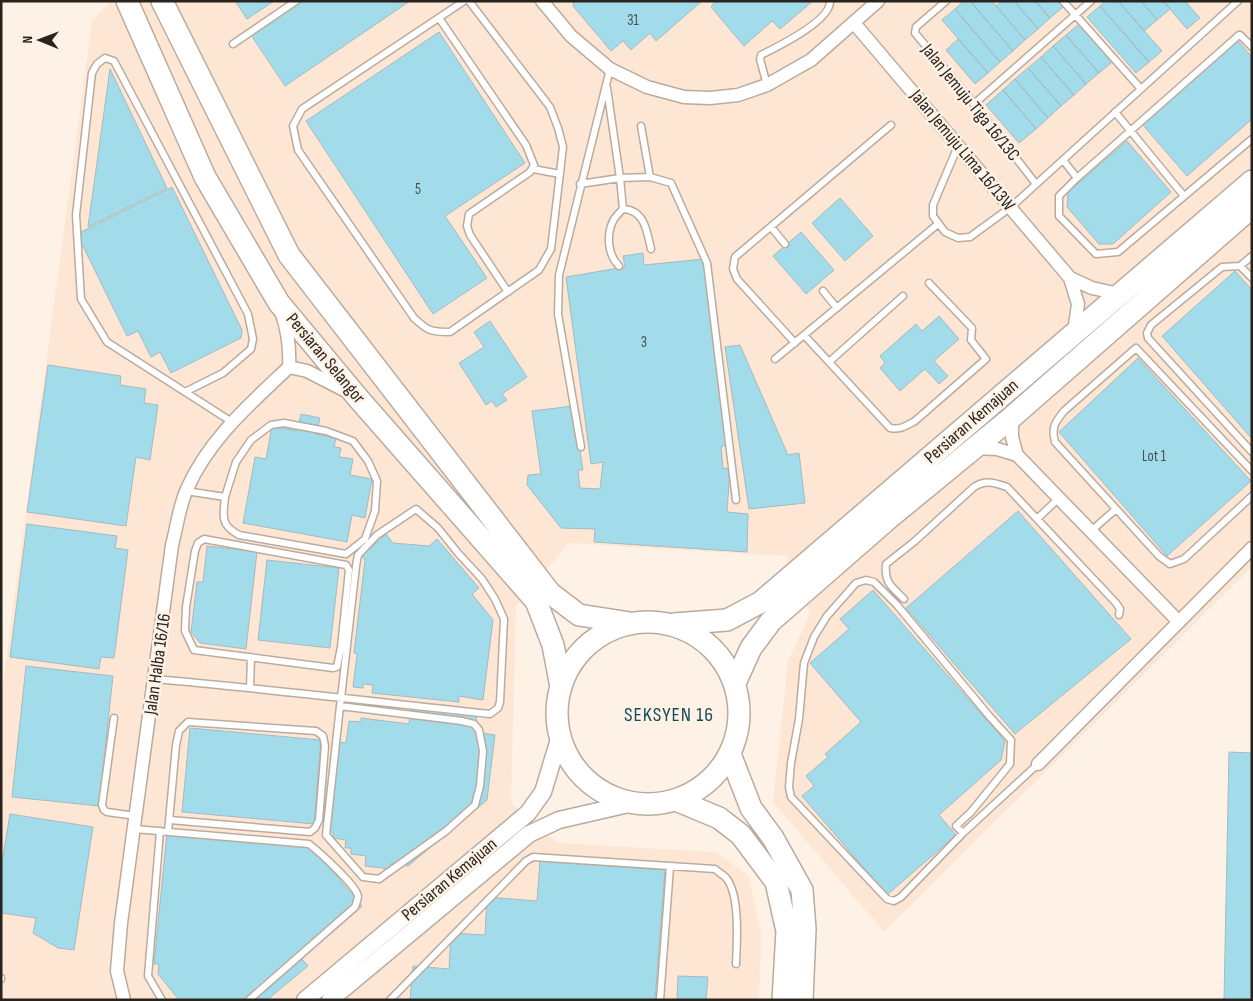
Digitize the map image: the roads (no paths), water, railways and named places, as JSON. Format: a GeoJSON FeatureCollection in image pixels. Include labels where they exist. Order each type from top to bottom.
{"type":"FeatureCollection","features":[{"type":"Feature","properties":{"kind":"main road","name":"Persiaran Selangor"},"geometry":{"type":"LineString","coordinates":[[127,1],[205,177],[279,303],[358,398],[536,601],[553,645],[561,687]]}},
{"type":"Feature","properties":{"kind":"main road","name":"Persiaran Selangor"},"geometry":{"type":"LineString","coordinates":[[162,1],[289,255],[550,593],[579,614],[630,622]]}},
{"type":"Feature","properties":{"kind":"main road","name":"Persiaran Kemajuan"},"geometry":{"type":"LineString","coordinates":[[674,624],[727,620],[761,602],[1118,294],[1248,197]]}},
{"type":"Feature","properties":{"kind":"main road","name":"Persiaran Kemajuan"},"geometry":{"type":"LineString","coordinates":[[735,682],[751,648],[771,620],[889,518],[1012,417],[1248,197]]}},
{"type":"Feature","properties":{"kind":"main road"},"geometry":{"type":"LineString","coordinates":[[652,621],[674,624],[700,637],[721,657],[735,682],[740,706],[738,731],[730,754],[716,774],[698,790],[676,800],[655,804],[633,803],[608,795],[587,780],[570,760],[560,736],[557,712],[561,687],[571,664],[586,645],[606,631],[630,622],[652,621]]}},
{"type":"Feature","properties":{"kind":"main road"},"geometry":{"type":"LineString","coordinates":[[730,754],[751,808],[773,838],[802,890],[805,929],[802,1000]]}},
{"type":"Feature","properties":{"kind":"main road"},"geometry":{"type":"LineString","coordinates":[[676,800],[719,818],[741,835],[776,882],[786,931],[783,1000]]}},
{"type":"Feature","properties":{"kind":"street"},"geometry":{"type":"LineString","coordinates":[[542,1],[571,36],[610,70],[647,87],[684,97],[710,98],[738,95],[767,85],[811,60],[878,1]]}},
{"type":"Feature","properties":{"kind":"street","name":"Jalan Jemuju Lima 16/13W"},"geometry":{"type":"LineString","coordinates":[[854,22],[1070,278],[1078,304],[1074,332]]}},
{"type":"Feature","properties":{"kind":"street","name":"Jalan Jemuju Lima 16/13W"},"geometry":{"type":"LineString","coordinates":[[1070,278],[1092,288],[1118,294]]}},
{"type":"Feature","properties":{"kind":"street"},"geometry":{"type":"LineString","coordinates":[[279,303],[287,329],[290,350],[289,367],[313,374],[358,398]]}},
{"type":"Feature","properties":{"kind":"street","name":"Jalan Halba 16/16"},"geometry":{"type":"LineString","coordinates":[[124,1000],[117,971],[121,923],[172,545],[186,491],[201,461],[217,438],[289,367]]}},
{"type":"Feature","properties":{"kind":"street"},"geometry":{"type":"LineString","coordinates":[[1012,417],[1012,437],[1017,455],[1179,622]]}},
{"type":"Feature","properties":{"kind":"street"},"geometry":{"type":"LineString","coordinates":[[974,448],[997,449],[1017,455]]}},
{"type":"Feature","properties":{"kind":"street"},"geometry":{"type":"LineString","coordinates":[[1038,764],[1252,548]]}},
{"type":"Feature","properties":{"kind":"street","name":"Persiaran Kemajuan"},"geometry":{"type":"LineString","coordinates":[[306,1000],[528,812],[543,792],[560,736]]}},
{"type":"Feature","properties":{"kind":"street","name":"Persiaran Kemajuan"},"geometry":{"type":"LineString","coordinates":[[336,999],[529,834],[558,820],[633,803]]}},
{"type":"Feature","properties":{"kind":"lane"},"geometry":{"type":"LineString","coordinates":[[233,44],[296,1]]}},
{"type":"Feature","properties":{"kind":"lane"},"geometry":{"type":"LineString","coordinates":[[464,1],[302,109],[293,126],[298,150],[414,318],[427,330],[450,332],[539,270],[552,249],[563,147],[550,107],[469,1]]}},
{"type":"Feature","properties":{"kind":"lane"},"geometry":{"type":"LineString","coordinates":[[767,85],[760,59],[761,55],[808,29],[830,5],[830,1]]}},
{"type":"Feature","properties":{"kind":"lane","name":"Jalan Jemuju Tiga 16/13C"},"geometry":{"type":"LineString","coordinates":[[946,1],[916,27],[915,33],[974,104],[1036,184]]}},
{"type":"Feature","properties":{"kind":"lane"},"geometry":{"type":"LineString","coordinates":[[1063,1],[1141,88]]}},
{"type":"Feature","properties":{"kind":"lane"},"geometry":{"type":"LineString","coordinates":[[974,104],[1091,1]]}},
{"type":"Feature","properties":{"kind":"lane"},"geometry":{"type":"LineString","coordinates":[[959,145],[933,206],[933,216],[938,224],[946,232],[958,238],[970,237],[1011,207],[1238,1]]}},
{"type":"Feature","properties":{"kind":"lane"},"geometry":{"type":"LineString","coordinates":[[439,18],[526,145],[534,165],[533,169]]}},
{"type":"Feature","properties":{"kind":"lane"},"geometry":{"type":"LineString","coordinates":[[1252,47],[1238,35],[1059,196],[1059,216],[1096,254],[1118,252],[1252,139]]}},
{"type":"Feature","properties":{"kind":"lane"},"geometry":{"type":"LineString","coordinates":[[186,392],[222,373],[251,350],[253,339],[248,314],[114,61],[105,58],[97,64],[92,73],[76,215],[81,299],[107,342],[232,422]]}},
{"type":"Feature","properties":{"kind":"lane"},"geometry":{"type":"LineString","coordinates":[[581,447],[558,314],[559,276],[580,184],[610,70]]}},
{"type":"Feature","properties":{"kind":"lane"},"geometry":{"type":"LineString","coordinates":[[606,84],[623,209]]}},
{"type":"Feature","properties":{"kind":"lane"},"geometry":{"type":"LineString","coordinates":[[1115,112],[1184,196]]}},
{"type":"Feature","properties":{"kind":"lane"},"geometry":{"type":"LineString","coordinates":[[795,343],[737,279],[733,269],[735,257],[891,125]]}},
{"type":"Feature","properties":{"kind":"lane"},"geometry":{"type":"LineString","coordinates":[[641,126],[650,177]]}},
{"type":"Feature","properties":{"kind":"lane"},"geometry":{"type":"LineString","coordinates":[[1063,160],[1077,178]]}},
{"type":"Feature","properties":{"kind":"lane"},"geometry":{"type":"LineString","coordinates":[[508,292],[470,235],[467,226],[469,214],[533,169],[560,174]]}},
{"type":"Feature","properties":{"kind":"lane"},"geometry":{"type":"LineString","coordinates":[[580,184],[620,178],[650,177],[671,183],[707,263],[736,500]]}},
{"type":"Feature","properties":{"kind":"lane"},"geometry":{"type":"LineString","coordinates":[[619,266],[612,259],[609,234],[613,220],[623,209],[630,209],[643,219],[651,249]]}},
{"type":"Feature","properties":{"kind":"lane"},"geometry":{"type":"LineString","coordinates":[[775,359],[938,224]]}},
{"type":"Feature","properties":{"kind":"lane"},"geometry":{"type":"LineString","coordinates":[[771,227],[784,244]]}},
{"type":"Feature","properties":{"kind":"lane"},"geometry":{"type":"LineString","coordinates":[[1250,260],[1240,266],[1222,267],[1151,325],[1148,338],[1252,451]]}},
{"type":"Feature","properties":{"kind":"lane"},"geometry":{"type":"LineString","coordinates":[[1240,266],[1252,278]]}},
{"type":"Feature","properties":{"kind":"lane"},"geometry":{"type":"LineString","coordinates":[[804,335],[890,428],[897,430],[902,428],[915,421],[986,359],[971,340],[972,328],[929,282]]}},
{"type":"Feature","properties":{"kind":"lane"},"geometry":{"type":"LineString","coordinates":[[823,291],[837,308]]}},
{"type":"Feature","properties":{"kind":"lane"},"geometry":{"type":"LineString","coordinates":[[829,362],[903,296]]}},
{"type":"Feature","properties":{"kind":"lane"},"geometry":{"type":"LineString","coordinates":[[1252,471],[1136,348],[1054,422],[1052,432],[1055,442],[1159,556],[1168,563],[1173,564],[1184,559],[1252,496]]}},
{"type":"Feature","properties":{"kind":"lane"},"geometry":{"type":"LineString","coordinates":[[284,423],[326,431],[353,441],[368,461],[377,481],[375,511],[364,539],[346,554],[239,535],[228,530],[223,516],[225,497],[236,462],[251,440],[270,425],[284,423]]}},
{"type":"Feature","properties":{"kind":"lane"},"geometry":{"type":"LineString","coordinates":[[904,599],[887,581],[885,574],[886,564],[915,541],[974,487],[981,482],[991,482],[1007,487],[1116,603],[1120,610],[1119,615]]}},
{"type":"Feature","properties":{"kind":"lane"},"geometry":{"type":"LineString","coordinates":[[186,491],[225,497]]}},
{"type":"Feature","properties":{"kind":"lane"},"geometry":{"type":"LineString","coordinates":[[1037,519],[1059,498]]}},
{"type":"Feature","properties":{"kind":"lane"},"geometry":{"type":"LineString","coordinates":[[155,678],[250,688],[341,698],[490,714],[498,708],[504,619],[495,599],[482,578],[458,553],[438,528],[416,509],[377,535],[358,555],[341,698],[340,706],[326,835],[363,877],[379,879],[446,831],[475,805],[480,786],[483,751],[479,730],[474,724],[462,721],[340,706]]}},
{"type":"Feature","properties":{"kind":"lane"},"geometry":{"type":"LineString","coordinates":[[1091,531],[1116,509]]}},
{"type":"Feature","properties":{"kind":"lane"},"geometry":{"type":"LineString","coordinates":[[204,539],[211,539],[346,565],[349,570],[341,647],[337,667],[251,656],[201,652],[194,650],[189,643],[185,631],[186,608],[198,543],[204,539]]}},
{"type":"Feature","properties":{"kind":"lane"},"geometry":{"type":"LineString","coordinates":[[963,833],[956,826],[971,812],[1010,764],[1011,740],[897,605],[874,582],[866,580],[856,583],[827,616],[814,637],[804,663],[799,719],[791,763],[790,787],[791,797],[887,899],[894,901],[901,897],[963,833],[1038,764]]}},
{"type":"Feature","properties":{"kind":"lane"},"geometry":{"type":"LineString","coordinates":[[250,688],[251,656]]}},
{"type":"Feature","properties":{"kind":"lane"},"geometry":{"type":"LineString","coordinates":[[114,718],[102,805],[107,812],[136,816]]}},
{"type":"Feature","properties":{"kind":"lane"},"geometry":{"type":"LineString","coordinates":[[168,832],[176,745],[179,731],[188,722],[316,731],[323,736],[325,746],[320,820],[310,832],[170,820]]}},
{"type":"Feature","properties":{"kind":"lane"},"geometry":{"type":"LineString","coordinates":[[135,829],[309,844],[354,888],[358,896],[356,907],[249,1000]]}},
{"type":"Feature","properties":{"kind":"lane"},"geometry":{"type":"LineString","coordinates":[[160,831],[148,976],[162,1000]]}},
{"type":"Feature","properties":{"kind":"lane"},"geometry":{"type":"LineString","coordinates":[[390,1000],[526,861],[533,857],[714,869],[727,879],[733,893],[738,933],[736,964]]}},
{"type":"Feature","properties":{"kind":"lane"},"geometry":{"type":"LineString","coordinates":[[660,1000],[670,867]]}},
{"type":"Feature","properties":{"kind":"district","name":"SEKSYEN 16"},"geometry":{"type":"Point","coordinates":[669,714]}}]}
